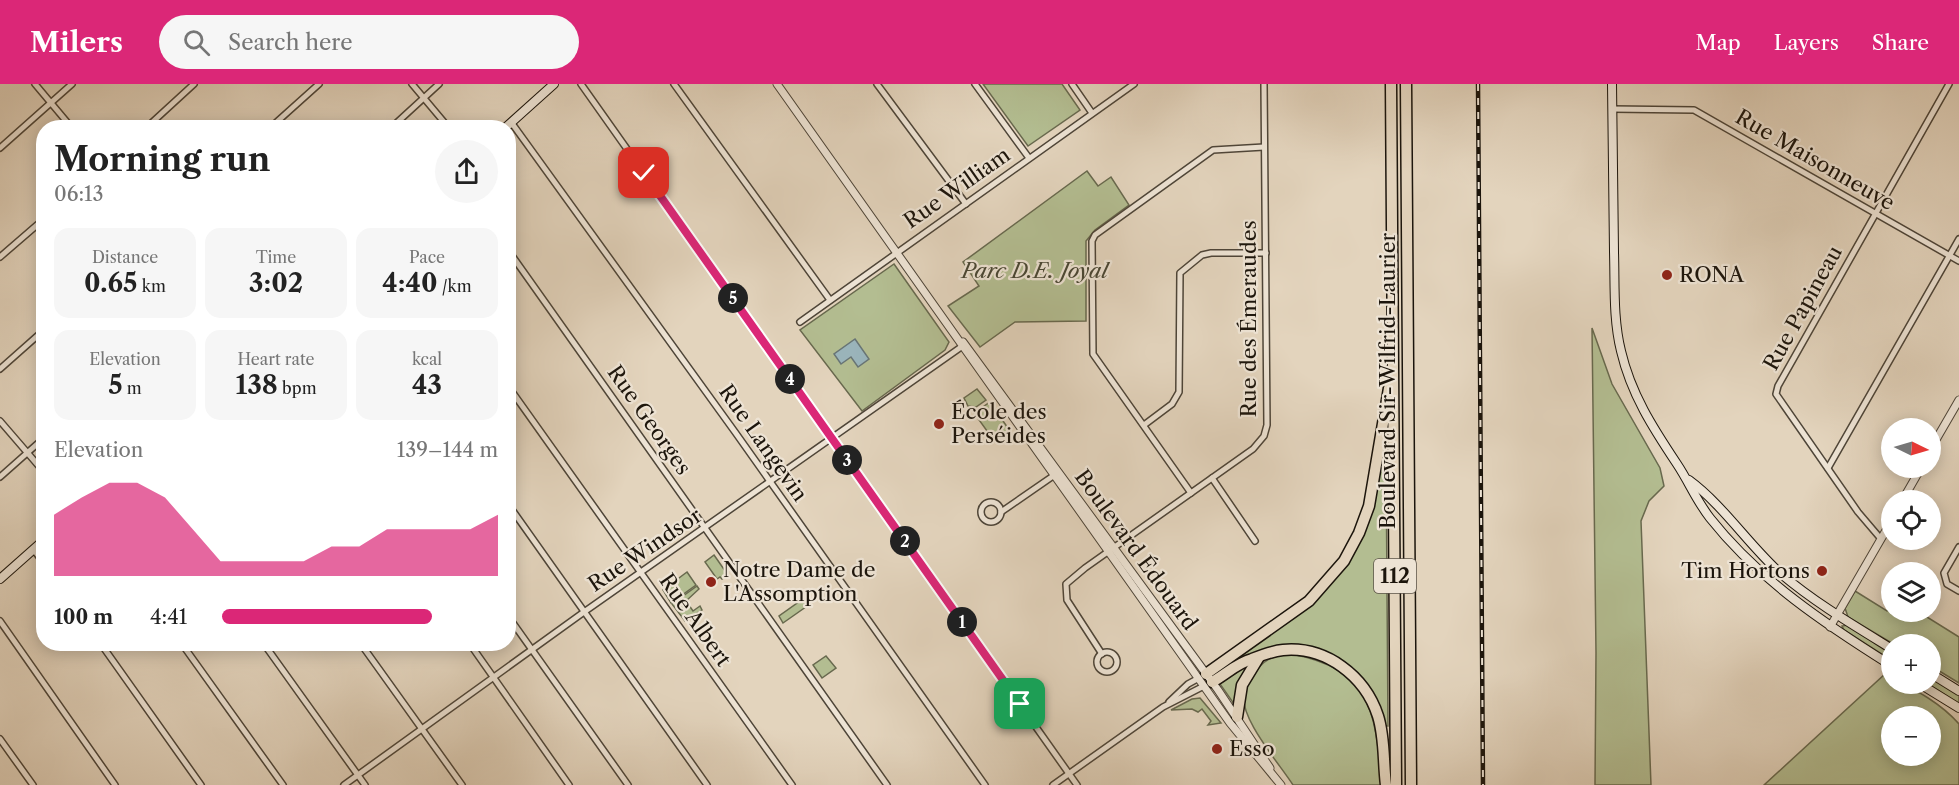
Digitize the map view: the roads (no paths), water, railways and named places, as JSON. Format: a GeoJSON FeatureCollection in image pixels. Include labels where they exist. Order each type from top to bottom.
{"type":"FeatureCollection","features":[{"type":"Feature","properties":{"kind":"highway","name":"Boulevard Sir-Wilfrid-Laurier"},"geometry":{"type":"LineString","coordinates":[[1391,84],[1396,785]]}},
{"type":"Feature","properties":{"kind":"highway","name":"Boulevard Sir-Wilfrid-Laurier"},"geometry":{"type":"LineString","coordinates":[[1406,84],[1411,784]]}},
{"type":"Feature","properties":{"kind":"highway"},"geometry":{"type":"LineString","coordinates":[[1205,680],[1309,601],[1347,556],[1362,526],[1371,500],[1394,367]]}},
{"type":"Feature","properties":{"kind":"highway"},"geometry":{"type":"LineString","coordinates":[[1205,680],[1247,661],[1285,650],[1310,652],[1335,662],[1356,678],[1371,699],[1378,717],[1386,785]]}},
{"type":"Feature","properties":{"kind":"highway"},"geometry":{"type":"LineString","coordinates":[[1237,717],[1242,685],[1259,657]]}},
{"type":"Feature","properties":{"kind":"main road"},"geometry":{"type":"LineString","coordinates":[[514,120],[554,84]]}},
{"type":"Feature","properties":{"kind":"main road"},"geometry":{"type":"LineString","coordinates":[[1612,84],[1615,305],[1620,349],[1631,387],[1652,427],[1689,480],[1745,539],[1780,572],[1837,615],[1881,642]]}},
{"type":"Feature","properties":{"kind":"main road"},"geometry":{"type":"LineString","coordinates":[[1689,480],[1693,495],[1734,545],[1792,598],[1830,627],[1881,659]]}},
{"type":"Feature","properties":{"kind":"main road"},"geometry":{"type":"LineString","coordinates":[[0,579],[36,547]]}},
{"type":"Feature","properties":{"kind":"main road"},"geometry":{"type":"LineString","coordinates":[[1941,680],[1959,691]]}},
{"type":"Feature","properties":{"kind":"main road"},"geometry":{"type":"LineString","coordinates":[[1936,694],[1959,708]]}},
{"type":"Feature","properties":{"kind":"street"},"geometry":{"type":"LineString","coordinates":[[35,84],[66,120]]}},
{"type":"Feature","properties":{"kind":"street"},"geometry":{"type":"LineString","coordinates":[[0,148],[72,84]]}},
{"type":"Feature","properties":{"kind":"street"},"geometry":{"type":"LineString","coordinates":[[155,120],[194,84]]}},
{"type":"Feature","properties":{"kind":"street"},"geometry":{"type":"LineString","coordinates":[[279,120],[319,84]]}},
{"type":"Feature","properties":{"kind":"street"},"geometry":{"type":"LineString","coordinates":[[412,84],[442,120]]}},
{"type":"Feature","properties":{"kind":"street"},"geometry":{"type":"LineString","coordinates":[[400,120],[439,84]]}},
{"type":"Feature","properties":{"kind":"street"},"geometry":{"type":"LineString","coordinates":[[581,84],[1077,785]]}},
{"type":"Feature","properties":{"kind":"street"},"geometry":{"type":"LineString","coordinates":[[674,84],[830,300]]}},
{"type":"Feature","properties":{"kind":"street","name":"Boulevard Édouard"},"geometry":{"type":"LineString","coordinates":[[777,84],[1205,680],[1247,746],[1281,785]]}},
{"type":"Feature","properties":{"kind":"street"},"geometry":{"type":"LineString","coordinates":[[877,84],[966,204]]}},
{"type":"Feature","properties":{"kind":"street"},"geometry":{"type":"LineString","coordinates":[[975,84],[1029,158]]}},
{"type":"Feature","properties":{"kind":"street"},"geometry":{"type":"LineString","coordinates":[[1072,84],[1092,113]]}},
{"type":"Feature","properties":{"kind":"street","name":"Rue William"},"geometry":{"type":"LineString","coordinates":[[800,322],[1134,84]]}},
{"type":"Feature","properties":{"kind":"street","name":"Rue des Émeraudes"},"geometry":{"type":"LineString","coordinates":[[1102,654],[1067,600],[1064,591],[1070,578],[1256,447],[1264,436],[1267,425],[1264,84]]}},
{"type":"Feature","properties":{"kind":"street","name":"Rue Papineau"},"geometry":{"type":"LineString","coordinates":[[1881,539],[1776,394],[1778,386],[1949,84]]}},
{"type":"Feature","properties":{"kind":"street","name":"Rue Maisonneuve"},"geometry":{"type":"LineString","coordinates":[[1612,109],[1694,110],[1959,261]]}},
{"type":"Feature","properties":{"kind":"street","name":"Rue Langevin"},"geometry":{"type":"LineString","coordinates":[[516,136],[771,482],[985,785]]}},
{"type":"Feature","properties":{"kind":"street"},"geometry":{"type":"LineString","coordinates":[[1191,493],[1093,354],[1092,241],[1095,235],[1213,150],[1264,147]]}},
{"type":"Feature","properties":{"kind":"street"},"geometry":{"type":"LineString","coordinates":[[0,257],[36,226]]}},
{"type":"Feature","properties":{"kind":"street"},"geometry":{"type":"LineString","coordinates":[[1828,468],[1959,239]]}},
{"type":"Feature","properties":{"kind":"street"},"geometry":{"type":"LineString","coordinates":[[1144,425],[1172,404],[1179,392],[1180,273],[1202,255],[1266,253]]}},
{"type":"Feature","properties":{"kind":"street","name":"Rue Georges"},"geometry":{"type":"LineString","coordinates":[[516,261],[887,785]]}},
{"type":"Feature","properties":{"kind":"street"},"geometry":{"type":"LineString","coordinates":[[0,369],[36,337]]}},
{"type":"Feature","properties":{"kind":"street","name":"Rue Windsor"},"geometry":{"type":"LineString","coordinates":[[344,785],[584,612],[832,439],[962,343]]}},
{"type":"Feature","properties":{"kind":"street","name":"Rue Albert"},"geometry":{"type":"LineString","coordinates":[[516,397],[792,785]]}},
{"type":"Feature","properties":{"kind":"street"},"geometry":{"type":"LineString","coordinates":[[1941,431],[1959,400]]}},
{"type":"Feature","properties":{"kind":"street"},"geometry":{"type":"LineString","coordinates":[[0,421],[36,463]]}},
{"type":"Feature","properties":{"kind":"street"},"geometry":{"type":"LineString","coordinates":[[0,477],[36,445]]}},
{"type":"Feature","properties":{"kind":"street"},"geometry":{"type":"LineString","coordinates":[[1001,512],[1057,474]]}},
{"type":"Feature","properties":{"kind":"street"},"geometry":{"type":"LineString","coordinates":[[1212,478],[1255,541]]}},
{"type":"Feature","properties":{"kind":"street"},"geometry":{"type":"LineString","coordinates":[[516,515],[707,785]]}},
{"type":"Feature","properties":{"kind":"street"},"geometry":{"type":"LineString","coordinates":[[1830,627],[1881,539]]}},
{"type":"Feature","properties":{"kind":"street"},"geometry":{"type":"LineString","coordinates":[[1959,547],[1944,573],[1947,584],[1959,591]]}},
{"type":"Feature","properties":{"kind":"street"},"geometry":{"type":"LineString","coordinates":[[33,549],[36,553]]}},
{"type":"Feature","properties":{"kind":"street"},"geometry":{"type":"LineString","coordinates":[[0,621],[116,785]]}},
{"type":"Feature","properties":{"kind":"street"},"geometry":{"type":"LineString","coordinates":[[516,627],[628,785]]}},
{"type":"Feature","properties":{"kind":"street"},"geometry":{"type":"LineString","coordinates":[[105,651],[201,785]]}},
{"type":"Feature","properties":{"kind":"street"},"geometry":{"type":"LineString","coordinates":[[187,651],[283,785]]}},
{"type":"Feature","properties":{"kind":"street"},"geometry":{"type":"LineString","coordinates":[[269,651],[365,785]]}},
{"type":"Feature","properties":{"kind":"street"},"geometry":{"type":"LineString","coordinates":[[366,651],[462,785]]}},
{"type":"Feature","properties":{"kind":"street"},"geometry":{"type":"LineString","coordinates":[[475,651],[569,785]]}},
{"type":"Feature","properties":{"kind":"street"},"geometry":{"type":"LineString","coordinates":[[1053,785],[1163,707],[1188,684],[1205,680]]}},
{"type":"Feature","properties":{"kind":"street","name":"Boulevard Édouard"},"geometry":{"type":"LineString","coordinates":[[1205,680],[1237,717],[1281,785]]}},
{"type":"Feature","properties":{"kind":"street"},"geometry":{"type":"LineString","coordinates":[[0,739],[33,785]]}},
{"type":"Feature","properties":{"kind":"water"},"geometry":{"type":"Polygon","coordinates":[[[855,339],[869,359],[858,367],[851,357],[841,364],[834,354],[855,339]]]}},
{"type":"Feature","properties":{"kind":"railway"},"geometry":{"type":"LineString","coordinates":[[1478,84],[1483,785]]}},
{"type":"Feature","properties":{"kind":"place","name":"RONA"},"geometry":{"type":"Point","coordinates":[1667,275]}},
{"type":"Feature","properties":{"kind":"place","name":"École des Perséides"},"geometry":{"type":"Point","coordinates":[939,424]}},
{"type":"Feature","properties":{"kind":"place","name":"Tim Hortons"},"geometry":{"type":"Point","coordinates":[1822,571]}},
{"type":"Feature","properties":{"kind":"place","name":"Notre Dame de L'Assomption"},"geometry":{"type":"Point","coordinates":[711,582]}},
{"type":"Feature","properties":{"kind":"place","name":"Esso"},"geometry":{"type":"Point","coordinates":[1217,749]}},
{"type":"Feature","properties":{"kind":"park label","name":"Parc D.E. Joyal"},"geometry":{"type":"Point","coordinates":[1035,271]}}]}
